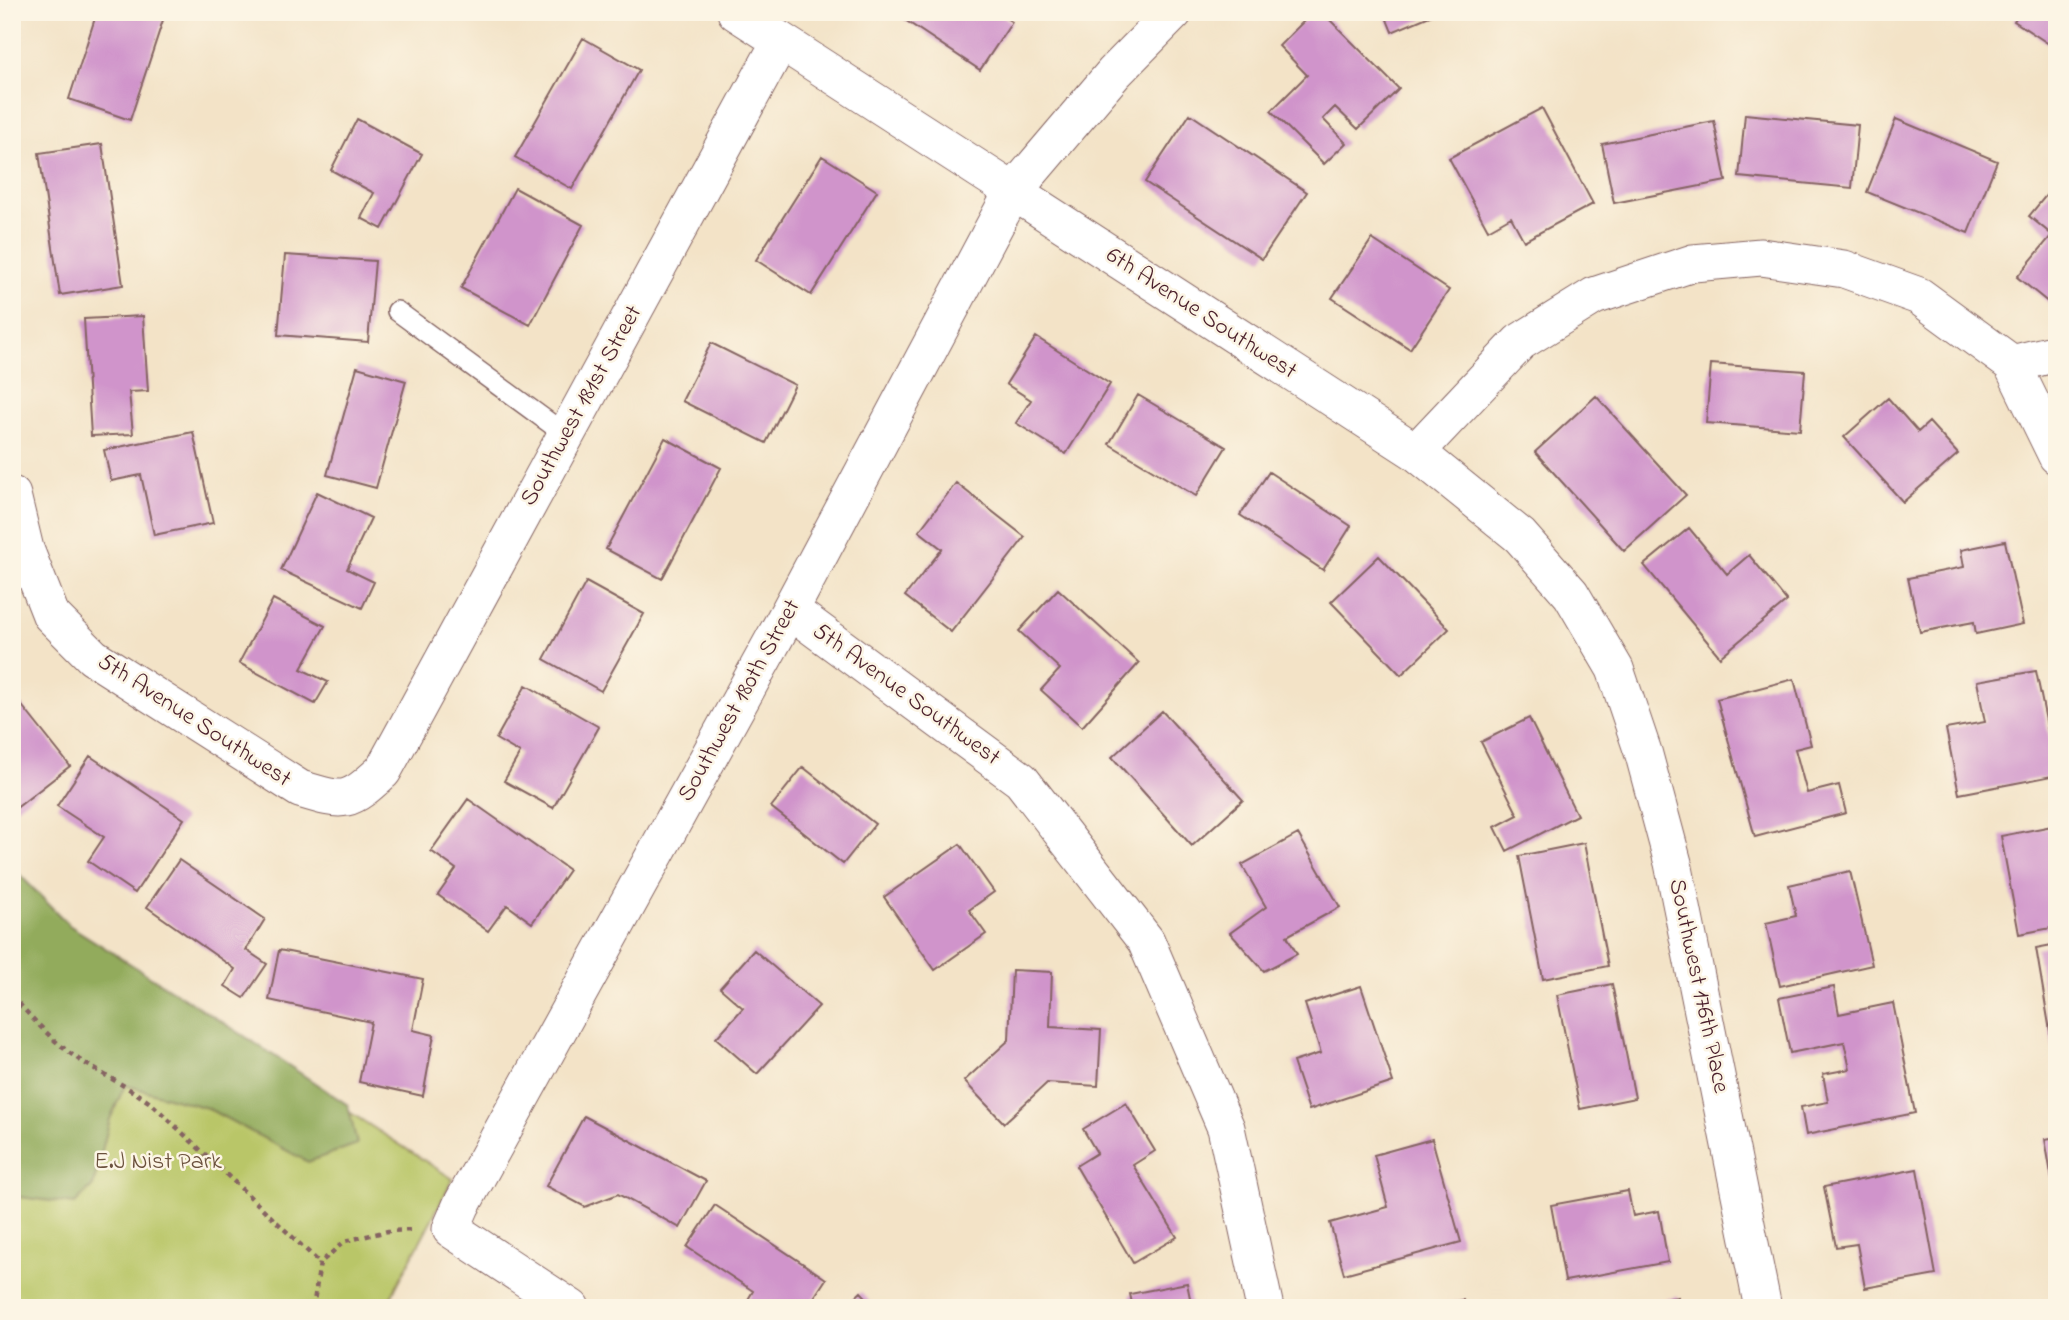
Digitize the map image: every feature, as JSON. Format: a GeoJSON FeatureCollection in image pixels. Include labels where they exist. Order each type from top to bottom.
{"type":"FeatureCollection","features":[{"type":"Feature","properties":{"kind":"street","name":"6th Avenue Southwest"},"geometry":{"type":"LineString","coordinates":[[736,12],[1416,452],[1520,536],[1572,594],[1615,669]]}},
{"type":"Feature","properties":{"kind":"street","name":"Southwest 180th Street"},"geometry":{"type":"LineString","coordinates":[[456,1218],[790,610],[1012,193],[1115,73],[1174,12]]}},
{"type":"Feature","properties":{"kind":"street","name":"Southwest 181st Street"},"geometry":{"type":"LineString","coordinates":[[383,771],[780,42]]}},
{"type":"Feature","properties":{"kind":"street"},"geometry":{"type":"LineString","coordinates":[[1416,452],[1520,342],[1594,296],[1693,264],[1761,257],[1844,270],[1919,296],[2012,364],[2057,456]]}},
{"type":"Feature","properties":{"kind":"street"},"geometry":{"type":"LineString","coordinates":[[2012,364],[2057,353]]}},
{"type":"Feature","properties":{"kind":"street","name":"5th Avenue Southwest"},"geometry":{"type":"LineString","coordinates":[[12,495],[25,549],[51,615],[93,657],[300,789],[335,800],[359,793],[383,771]]}},
{"type":"Feature","properties":{"kind":"street","name":"5th Avenue Southwest"},"geometry":{"type":"LineString","coordinates":[[790,610],[1021,780],[1146,941],[1226,1128],[1265,1308]]}},
{"type":"Feature","properties":{"kind":"street","name":"Southwest 176th Place"},"geometry":{"type":"LineString","coordinates":[[1615,669],[1644,755],[1673,863],[1763,1308]]}},
{"type":"Feature","properties":{"kind":"street"},"geometry":{"type":"LineString","coordinates":[[456,1218],[571,1308]]}},
{"type":"Feature","properties":{"kind":"lane"},"geometry":{"type":"LineString","coordinates":[[397,311],[566,435]]}},
{"type":"Feature","properties":{"kind":"path"},"geometry":{"type":"LineString","coordinates":[[12,996],[41,1029],[86,1065],[125,1085],[153,1105],[320,1263]]}},
{"type":"Feature","properties":{"kind":"path"},"geometry":{"type":"LineString","coordinates":[[313,1308],[320,1263],[345,1241],[456,1218]]}},
{"type":"Feature","properties":{"kind":"green space"},"geometry":{"type":"Polygon","coordinates":[[[12,867],[69,925],[348,1105],[357,1144],[308,1162],[207,1108],[125,1085],[110,1119],[93,1186],[75,1204],[12,1196],[12,867]]]}},
{"type":"Feature","properties":{"kind":"green space","name":"E.J Nist Park"},"geometry":{"type":"Polygon","coordinates":[[[12,894],[453,1179],[385,1308],[12,1308],[12,894]]]}},
{"type":"Feature","properties":{"kind":"building"},"geometry":{"type":"Polygon","coordinates":[[[97,12],[140,12],[163,20],[130,120],[69,99],[97,12]]]}},
{"type":"Feature","properties":{"kind":"building"},"geometry":{"type":"Polygon","coordinates":[[[893,12],[997,12],[1012,22],[980,70],[893,12]]]}},
{"type":"Feature","properties":{"kind":"building"},"geometry":{"type":"Polygon","coordinates":[[[1313,12],[1322,12],[1399,89],[1358,129],[1335,107],[1323,119],[1346,143],[1324,164],[1271,111],[1307,75],[1279,46],[1313,12]]]}},
{"type":"Feature","properties":{"kind":"building"},"geometry":{"type":"Polygon","coordinates":[[[1384,12],[1439,12],[1392,32],[1384,12]]]}},
{"type":"Feature","properties":{"kind":"building"},"geometry":{"type":"Polygon","coordinates":[[[2020,12],[2057,12],[2055,48],[2014,21],[2020,12]]]}},
{"type":"Feature","properties":{"kind":"building"},"geometry":{"type":"Polygon","coordinates":[[[583,38],[639,70],[572,189],[515,157],[583,38]]]}},
{"type":"Feature","properties":{"kind":"building"},"geometry":{"type":"Polygon","coordinates":[[[1542,108],[1593,204],[1524,241],[1511,217],[1488,230],[1449,158],[1542,108]]]}},
{"type":"Feature","properties":{"kind":"building"},"geometry":{"type":"Polygon","coordinates":[[[1190,114],[1307,192],[1262,259],[1145,182],[1190,114]]]}},
{"type":"Feature","properties":{"kind":"building"},"geometry":{"type":"Polygon","coordinates":[[[1745,114],[1858,125],[1852,188],[1739,177],[1745,114]]]}},
{"type":"Feature","properties":{"kind":"building"},"geometry":{"type":"Polygon","coordinates":[[[357,119],[422,154],[382,229],[361,218],[374,193],[331,170],[357,119]]]}},
{"type":"Feature","properties":{"kind":"building"},"geometry":{"type":"Polygon","coordinates":[[[1896,119],[1997,161],[1968,233],[1867,192],[1896,119]]]}},
{"type":"Feature","properties":{"kind":"building"},"geometry":{"type":"Polygon","coordinates":[[[1714,121],[1726,181],[1614,203],[1602,144],[1714,121]]]}},
{"type":"Feature","properties":{"kind":"building"},"geometry":{"type":"Polygon","coordinates":[[[102,144],[123,285],[60,295],[39,153],[102,144]]]}},
{"type":"Feature","properties":{"kind":"building"},"geometry":{"type":"Polygon","coordinates":[[[822,156],[877,191],[811,295],[756,260],[822,156]]]}},
{"type":"Feature","properties":{"kind":"building"},"geometry":{"type":"Polygon","coordinates":[[[2057,182],[2057,294],[2049,303],[2017,277],[2052,235],[2029,216],[2057,182]]]}},
{"type":"Feature","properties":{"kind":"building"},"geometry":{"type":"Polygon","coordinates":[[[515,188],[583,225],[530,325],[461,288],[515,188]]]}},
{"type":"Feature","properties":{"kind":"building"},"geometry":{"type":"Polygon","coordinates":[[[1372,239],[1449,290],[1410,349],[1332,298],[1372,239]]]}},
{"type":"Feature","properties":{"kind":"building"},"geometry":{"type":"Polygon","coordinates":[[[285,255],[375,261],[368,342],[278,335],[285,255]]]}},
{"type":"Feature","properties":{"kind":"building"},"geometry":{"type":"Polygon","coordinates":[[[143,316],[148,391],[129,392],[133,434],[91,436],[84,319],[143,316]]]}},
{"type":"Feature","properties":{"kind":"building"},"geometry":{"type":"Polygon","coordinates":[[[1036,337],[1110,384],[1066,454],[1016,423],[1031,400],[1006,384],[1036,337]]]}},
{"type":"Feature","properties":{"kind":"building"},"geometry":{"type":"Polygon","coordinates":[[[711,343],[795,385],[766,443],[682,401],[711,343]]]}},
{"type":"Feature","properties":{"kind":"building"},"geometry":{"type":"Polygon","coordinates":[[[1711,364],[1805,371],[1800,430],[1706,423],[1711,364]]]}},
{"type":"Feature","properties":{"kind":"building"},"geometry":{"type":"Polygon","coordinates":[[[357,367],[406,381],[376,488],[327,475],[357,367]]]}},
{"type":"Feature","properties":{"kind":"building"},"geometry":{"type":"Polygon","coordinates":[[[1138,395],[1226,447],[1196,496],[1109,444],[1138,395]]]}},
{"type":"Feature","properties":{"kind":"building"},"geometry":{"type":"Polygon","coordinates":[[[1596,396],[1686,495],[1624,551],[1535,452],[1596,396]]]}},
{"type":"Feature","properties":{"kind":"building"},"geometry":{"type":"Polygon","coordinates":[[[1888,398],[1918,432],[1929,422],[1958,454],[1903,502],[1844,437],[1888,398]]]}},
{"type":"Feature","properties":{"kind":"building"},"geometry":{"type":"Polygon","coordinates":[[[193,432],[213,523],[154,535],[141,475],[111,481],[104,450],[193,432]]]}},
{"type":"Feature","properties":{"kind":"building"},"geometry":{"type":"Polygon","coordinates":[[[665,438],[721,468],[662,579],[606,549],[665,438]]]}},
{"type":"Feature","properties":{"kind":"building"},"geometry":{"type":"Polygon","coordinates":[[[1269,472],[1351,526],[1323,570],[1240,515],[1269,472]]]}},
{"type":"Feature","properties":{"kind":"building"},"geometry":{"type":"Polygon","coordinates":[[[956,483],[1025,537],[951,632],[905,596],[942,549],[919,531],[956,483]]]}},
{"type":"Feature","properties":{"kind":"building"},"geometry":{"type":"Polygon","coordinates":[[[317,492],[371,518],[347,569],[374,582],[362,608],[281,570],[317,492]]]}},
{"type":"Feature","properties":{"kind":"building"},"geometry":{"type":"Polygon","coordinates":[[[1689,528],[1727,574],[1749,555],[1787,601],[1720,657],[1644,565],[1689,528]]]}},
{"type":"Feature","properties":{"kind":"building"},"geometry":{"type":"Polygon","coordinates":[[[2005,541],[2023,624],[1976,634],[1974,622],[1920,632],[1908,578],[1964,567],[1961,550],[2005,541]]]}},
{"type":"Feature","properties":{"kind":"building"},"geometry":{"type":"Polygon","coordinates":[[[1379,556],[1449,629],[1401,675],[1331,602],[1379,556]]]}},
{"type":"Feature","properties":{"kind":"building"},"geometry":{"type":"Polygon","coordinates":[[[586,582],[644,614],[601,691],[544,659],[586,582]]]}},
{"type":"Feature","properties":{"kind":"building"},"geometry":{"type":"Polygon","coordinates":[[[1058,589],[1139,663],[1082,727],[1041,690],[1060,669],[1019,631],[1058,589]]]}},
{"type":"Feature","properties":{"kind":"building"},"geometry":{"type":"Polygon","coordinates":[[[273,599],[325,626],[301,669],[328,682],[315,704],[239,663],[273,599]]]}},
{"type":"Feature","properties":{"kind":"building"},"geometry":{"type":"Polygon","coordinates":[[[2036,671],[2057,775],[1959,794],[1946,729],[1985,722],[1977,681],[2036,671]]]}},
{"type":"Feature","properties":{"kind":"building"},"geometry":{"type":"Polygon","coordinates":[[[1794,679],[1811,745],[1795,749],[1807,793],[1839,785],[1846,813],[1755,837],[1717,699],[1794,679]]]}},
{"type":"Feature","properties":{"kind":"building"},"geometry":{"type":"Polygon","coordinates":[[[526,685],[599,727],[553,808],[504,781],[520,753],[496,739],[526,685]]]}},
{"type":"Feature","properties":{"kind":"building"},"geometry":{"type":"Polygon","coordinates":[[[12,693],[70,766],[15,809],[12,805],[12,693]]]}},
{"type":"Feature","properties":{"kind":"building"},"geometry":{"type":"Polygon","coordinates":[[[1162,711],[1243,800],[1192,846],[1112,757],[1162,711]]]}},
{"type":"Feature","properties":{"kind":"building"},"geometry":{"type":"Polygon","coordinates":[[[1529,718],[1577,815],[1507,851],[1495,827],[1518,815],[1481,742],[1529,718]]]}},
{"type":"Feature","properties":{"kind":"building"},"geometry":{"type":"Polygon","coordinates":[[[90,756],[184,819],[135,893],[88,861],[104,837],[57,806],[90,756]]]}},
{"type":"Feature","properties":{"kind":"building"},"geometry":{"type":"Polygon","coordinates":[[[803,767],[875,824],[843,864],[771,807],[803,767]]]}},
{"type":"Feature","properties":{"kind":"building"},"geometry":{"type":"Polygon","coordinates":[[[468,799],[569,870],[532,923],[507,905],[488,931],[438,895],[456,869],[431,851],[468,799]]]}},
{"type":"Feature","properties":{"kind":"building"},"geometry":{"type":"Polygon","coordinates":[[[2057,825],[2057,927],[2019,934],[2001,836],[2057,825]]]}},
{"type":"Feature","properties":{"kind":"building"},"geometry":{"type":"Polygon","coordinates":[[[1298,834],[1340,907],[1287,936],[1297,954],[1264,971],[1230,933],[1266,907],[1242,865],[1298,834]]]}},
{"type":"Feature","properties":{"kind":"building"},"geometry":{"type":"Polygon","coordinates":[[[1584,843],[1608,966],[1543,979],[1519,856],[1584,843]]]}},
{"type":"Feature","properties":{"kind":"building"},"geometry":{"type":"Polygon","coordinates":[[[960,844],[994,892],[969,910],[986,934],[935,970],[884,897],[960,844]]]}},
{"type":"Feature","properties":{"kind":"building"},"geometry":{"type":"Polygon","coordinates":[[[179,860],[265,919],[246,950],[267,964],[244,998],[225,986],[235,969],[147,907],[179,860]]]}},
{"type":"Feature","properties":{"kind":"building"},"geometry":{"type":"Polygon","coordinates":[[[1850,871],[1872,965],[1780,986],[1766,923],[1796,916],[1789,885],[1850,871]]]}},
{"type":"Feature","properties":{"kind":"building"},"geometry":{"type":"Polygon","coordinates":[[[2057,944],[2057,1061],[2055,1061],[2036,948],[2057,944]]]}},
{"type":"Feature","properties":{"kind":"building"},"geometry":{"type":"Polygon","coordinates":[[[279,950],[423,979],[413,1030],[434,1035],[423,1096],[359,1082],[371,1022],[269,1000],[279,950]]]}},
{"type":"Feature","properties":{"kind":"building"},"geometry":{"type":"Polygon","coordinates":[[[754,950],[819,1006],[757,1074],[716,1038],[743,1008],[720,988],[754,950]]]}},
{"type":"Feature","properties":{"kind":"building"},"geometry":{"type":"Polygon","coordinates":[[[1012,970],[1052,972],[1050,1027],[1101,1030],[1098,1086],[1047,1083],[1004,1123],[964,1081],[1009,1040],[1012,970]]]}},
{"type":"Feature","properties":{"kind":"building"},"geometry":{"type":"Polygon","coordinates":[[[1612,984],[1635,1098],[1580,1109],[1557,995],[1612,984]]]}},
{"type":"Feature","properties":{"kind":"building"},"geometry":{"type":"Polygon","coordinates":[[[1361,986],[1393,1082],[1309,1110],[1293,1062],[1321,1053],[1305,1004],[1361,986]]]}},
{"type":"Feature","properties":{"kind":"building"},"geometry":{"type":"Polygon","coordinates":[[[1834,987],[1839,1014],[1893,1003],[1915,1113],[1806,1135],[1801,1107],[1828,1102],[1823,1074],[1850,1069],[1844,1042],[1790,1053],[1779,998],[1834,987]]]}},
{"type":"Feature","properties":{"kind":"building"},"geometry":{"type":"Polygon","coordinates":[[[1126,1103],[1155,1151],[1133,1165],[1177,1237],[1133,1263],[1076,1166],[1097,1153],[1083,1129],[1126,1103]]]}},
{"type":"Feature","properties":{"kind":"building"},"geometry":{"type":"Polygon","coordinates":[[[584,1116],[706,1181],[680,1228],[618,1194],[585,1207],[546,1186],[584,1116]]]}},
{"type":"Feature","properties":{"kind":"building"},"geometry":{"type":"Polygon","coordinates":[[[2057,1137],[2057,1197],[2055,1197],[2045,1139],[2057,1137]]]}},
{"type":"Feature","properties":{"kind":"building"},"geometry":{"type":"Polygon","coordinates":[[[1432,1139],[1461,1242],[1344,1274],[1330,1223],[1388,1207],[1374,1155],[1432,1139]]]}},
{"type":"Feature","properties":{"kind":"building"},"geometry":{"type":"Polygon","coordinates":[[[1917,1169],[1936,1275],[1865,1288],[1857,1244],[1836,1247],[1824,1187],[1917,1169]]]}},
{"type":"Feature","properties":{"kind":"building"},"geometry":{"type":"Polygon","coordinates":[[[1628,1191],[1633,1216],[1659,1211],[1668,1262],[1565,1281],[1551,1205],[1628,1191]]]}},
{"type":"Feature","properties":{"kind":"building"},"geometry":{"type":"Polygon","coordinates":[[[715,1205],[826,1279],[807,1308],[743,1308],[753,1291],[687,1247],[715,1205]]]}},
{"type":"Feature","properties":{"kind":"building"},"geometry":{"type":"Polygon","coordinates":[[[1187,1283],[1192,1308],[1133,1308],[1130,1294],[1187,1283]]]}},
{"type":"Feature","properties":{"kind":"building"},"geometry":{"type":"Polygon","coordinates":[[[861,1292],[876,1308],[844,1308],[861,1292]]]}},
{"type":"Feature","properties":{"kind":"building"},"geometry":{"type":"Polygon","coordinates":[[[1678,1297],[1680,1308],[1631,1306],[1678,1297]]]}},
{"type":"Feature","properties":{"kind":"building"},"geometry":{"type":"Polygon","coordinates":[[[1463,1300],[1465,1308],[1432,1308],[1432,1307],[1463,1300]]]}}]}
